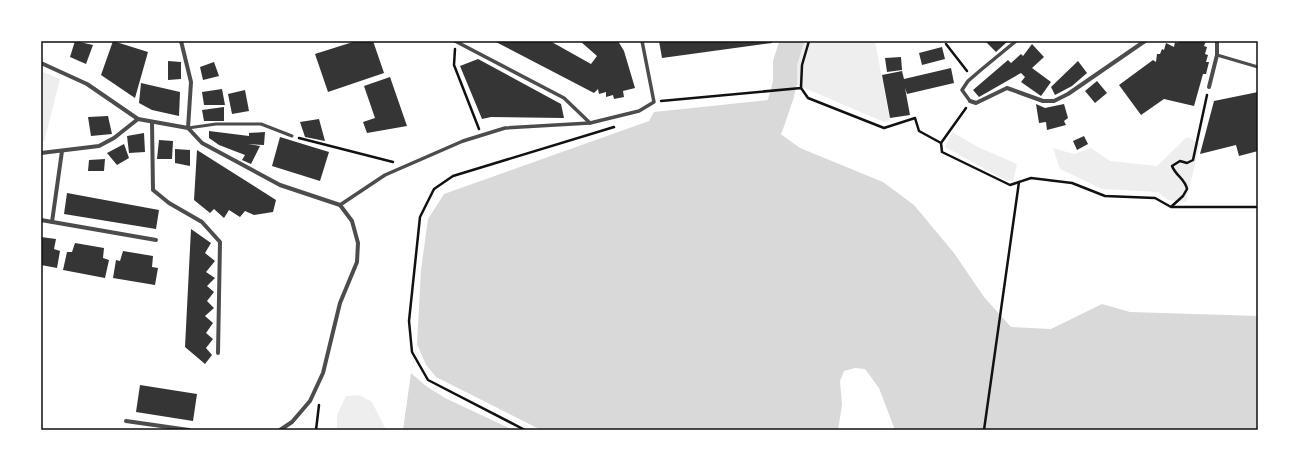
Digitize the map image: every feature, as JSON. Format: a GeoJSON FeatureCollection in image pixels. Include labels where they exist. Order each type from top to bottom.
{"type":"FeatureCollection","features":[{"type":"Feature","properties":{"kind":"street"},"geometry":{"type":"LineString","coordinates":[[181,41],[190,82],[188,128]]}},
{"type":"Feature","properties":{"kind":"street"},"geometry":{"type":"LineString","coordinates":[[455,41],[564,98],[590,123]]}},
{"type":"Feature","properties":{"kind":"street"},"geometry":{"type":"LineString","coordinates":[[340,205],[385,175],[463,141],[481,135],[505,128],[590,123],[639,111],[654,102],[642,41]]}},
{"type":"Feature","properties":{"kind":"street"},"geometry":{"type":"LineString","coordinates":[[1016,41],[972,78],[962,90],[970,102],[976,103],[1007,88],[1043,101],[1054,101],[1068,94],[1145,41]]}},
{"type":"Feature","properties":{"kind":"street"},"geometry":{"type":"LineString","coordinates":[[1209,87],[1217,55],[1217,41]]}},
{"type":"Feature","properties":{"kind":"street"},"geometry":{"type":"LineString","coordinates":[[41,63],[87,84],[138,119],[188,128],[202,143],[280,184],[340,205],[352,221],[358,242],[357,262],[340,303],[320,380],[310,401],[292,422],[280,430]]}},
{"type":"Feature","properties":{"kind":"street"},"geometry":{"type":"LineString","coordinates":[[41,152],[99,146],[114,138],[138,119]]}},
{"type":"Feature","properties":{"kind":"street"},"geometry":{"type":"LineString","coordinates":[[152,122],[153,190],[169,202],[202,222],[220,242],[218,352]]}},
{"type":"Feature","properties":{"kind":"street"},"geometry":{"type":"LineString","coordinates":[[52,222],[62,151]]}},
{"type":"Feature","properties":{"kind":"street"},"geometry":{"type":"LineString","coordinates":[[41,220],[156,240]]}},
{"type":"Feature","properties":{"kind":"street"},"geometry":{"type":"LineString","coordinates":[[126,421],[189,430]]}},
{"type":"Feature","properties":{"kind":"lane"},"geometry":{"type":"LineString","coordinates":[[1217,55],[1258,67]]}},
{"type":"Feature","properties":{"kind":"lane"},"geometry":{"type":"LineString","coordinates":[[188,128],[216,124],[261,124],[292,136]]}},
{"type":"Feature","properties":{"kind":"path"},"geometry":{"type":"LineString","coordinates":[[455,41],[454,65],[481,135]]}},
{"type":"Feature","properties":{"kind":"path"},"geometry":{"type":"LineString","coordinates":[[809,41],[802,65],[801,88],[808,98],[884,128],[915,118],[919,131],[941,143]]}},
{"type":"Feature","properties":{"kind":"path"},"geometry":{"type":"LineString","coordinates":[[946,44],[972,78]]}},
{"type":"Feature","properties":{"kind":"path"},"geometry":{"type":"LineString","coordinates":[[1171,207],[1183,196],[1187,189],[1186,182],[1175,174],[1172,166],[1180,161],[1188,163],[1193,160],[1209,87]]}},
{"type":"Feature","properties":{"kind":"path"},"geometry":{"type":"LineString","coordinates":[[654,102],[801,88]]}},
{"type":"Feature","properties":{"kind":"path"},"geometry":{"type":"LineString","coordinates":[[970,102],[941,143],[942,152],[1010,186],[1031,178],[1072,183],[1105,196],[1155,198],[1171,207],[1258,207]]}},
{"type":"Feature","properties":{"kind":"path"},"geometry":{"type":"LineString","coordinates":[[525,430],[428,380],[412,352],[409,321],[420,217],[434,189],[453,176],[615,127]]}},
{"type":"Feature","properties":{"kind":"path"},"geometry":{"type":"LineString","coordinates":[[292,136],[406,166]]}},
{"type":"Feature","properties":{"kind":"path"},"geometry":{"type":"LineString","coordinates":[[984,430],[1019,182]]}},
{"type":"Feature","properties":{"kind":"shaded area"},"geometry":{"type":"Polygon","coordinates":[[[782,41],[801,41],[790,66],[780,62],[782,41]]]}},
{"type":"Feature","properties":{"kind":"shaded area"},"geometry":{"type":"Polygon","coordinates":[[[801,41],[875,41],[890,121],[884,122],[795,84],[790,66],[801,41]]]}},
{"type":"Feature","properties":{"kind":"shaded area"},"geometry":{"type":"Polygon","coordinates":[[[41,71],[60,79],[44,142],[41,142],[41,71]]]}},
{"type":"Feature","properties":{"kind":"shaded area"},"geometry":{"type":"Polygon","coordinates":[[[779,99],[771,127],[800,148],[883,182],[914,205],[954,253],[984,297],[1011,327],[1051,329],[1102,304],[1130,312],[1258,316],[1258,430],[895,430],[879,388],[865,369],[855,368],[844,371],[840,381],[842,405],[838,430],[403,430],[411,373],[417,344],[421,270],[428,219],[444,194],[649,121],[654,112],[779,99]]]}},
{"type":"Feature","properties":{"kind":"shaded area"},"geometry":{"type":"Polygon","coordinates":[[[952,132],[978,147],[1017,164],[1013,181],[1005,180],[945,147],[952,132]]]}},
{"type":"Feature","properties":{"kind":"shaded area"},"geometry":{"type":"Polygon","coordinates":[[[1187,137],[1200,143],[1186,202],[1168,200],[1158,192],[1102,189],[1060,169],[1053,148],[1074,154],[1091,148],[1110,161],[1157,166],[1187,137]]]}},
{"type":"Feature","properties":{"kind":"shaded area"},"geometry":{"type":"Polygon","coordinates":[[[359,395],[372,402],[386,430],[337,430],[337,415],[346,396],[359,395]]]}},
{"type":"Feature","properties":{"kind":"pier"},"geometry":{"type":"Polygon","coordinates":[[[417,344],[426,365],[436,377],[541,430],[513,430],[445,398],[426,386],[411,373],[417,344]]]}},
{"type":"Feature","properties":{"kind":"building"},"geometry":{"type":"Polygon","coordinates":[[[75,41],[93,45],[86,64],[70,57],[75,41]]]}},
{"type":"Feature","properties":{"kind":"building"},"geometry":{"type":"Polygon","coordinates":[[[113,41],[148,52],[135,98],[101,75],[113,41]]]}},
{"type":"Feature","properties":{"kind":"building"},"geometry":{"type":"Polygon","coordinates":[[[356,41],[373,41],[384,73],[328,92],[315,54],[356,41]]]}},
{"type":"Feature","properties":{"kind":"building"},"geometry":{"type":"Polygon","coordinates":[[[494,41],[550,41],[591,64],[597,56],[580,41],[618,41],[624,51],[635,88],[623,91],[624,97],[614,99],[613,95],[606,97],[606,92],[599,94],[598,89],[594,93],[494,41]]]}},
{"type":"Feature","properties":{"kind":"building"},"geometry":{"type":"Polygon","coordinates":[[[659,41],[772,41],[772,43],[662,58],[659,41]]]}},
{"type":"Feature","properties":{"kind":"building"},"geometry":{"type":"Polygon","coordinates":[[[985,41],[1008,41],[996,52],[985,41]]]}},
{"type":"Feature","properties":{"kind":"building"},"geometry":{"type":"Polygon","coordinates":[[[1178,41],[1206,41],[1204,46],[1207,47],[1205,54],[1208,55],[1206,62],[1209,62],[1206,74],[1203,74],[1194,106],[1164,99],[1141,115],[1119,85],[1153,60],[1156,62],[1157,54],[1160,54],[1162,49],[1164,50],[1166,43],[1174,47],[1175,42],[1178,43],[1178,41]]]}},
{"type":"Feature","properties":{"kind":"building"},"geometry":{"type":"Polygon","coordinates":[[[1032,44],[1044,57],[1032,68],[1051,82],[1041,96],[1021,82],[1025,77],[1021,73],[979,97],[973,90],[1008,60],[1011,63],[1021,54],[1023,56],[1032,44]]]}},
{"type":"Feature","properties":{"kind":"building"},"geometry":{"type":"Polygon","coordinates":[[[942,47],[945,59],[922,65],[919,53],[942,47]]]}},
{"type":"Feature","properties":{"kind":"building"},"geometry":{"type":"Polygon","coordinates":[[[901,57],[902,70],[887,72],[885,58],[901,57]]]}},
{"type":"Feature","properties":{"kind":"building"},"geometry":{"type":"Polygon","coordinates":[[[478,59],[561,104],[564,118],[491,117],[482,119],[460,66],[478,59]]]}},
{"type":"Feature","properties":{"kind":"building"},"geometry":{"type":"Polygon","coordinates":[[[168,61],[181,62],[181,79],[168,80],[168,61]]]}},
{"type":"Feature","properties":{"kind":"building"},"geometry":{"type":"Polygon","coordinates":[[[1078,61],[1087,73],[1072,86],[1055,95],[1051,87],[1078,61]]]}},
{"type":"Feature","properties":{"kind":"building"},"geometry":{"type":"Polygon","coordinates":[[[214,62],[219,76],[203,80],[200,67],[214,62]]]}},
{"type":"Feature","properties":{"kind":"building"},"geometry":{"type":"Polygon","coordinates":[[[951,68],[954,83],[907,94],[905,88],[910,115],[890,118],[882,75],[902,71],[904,79],[951,68]]]}},
{"type":"Feature","properties":{"kind":"building"},"geometry":{"type":"Polygon","coordinates":[[[390,77],[407,126],[367,133],[363,122],[375,118],[364,86],[390,77]]]}},
{"type":"Feature","properties":{"kind":"building"},"geometry":{"type":"Polygon","coordinates":[[[1097,81],[1107,93],[1095,103],[1085,91],[1097,81]]]}},
{"type":"Feature","properties":{"kind":"building"},"geometry":{"type":"Polygon","coordinates":[[[141,83],[180,92],[179,116],[152,110],[139,103],[141,83]]]}},
{"type":"Feature","properties":{"kind":"building"},"geometry":{"type":"Polygon","coordinates":[[[222,89],[225,105],[204,105],[202,92],[222,89]]]}},
{"type":"Feature","properties":{"kind":"building"},"geometry":{"type":"Polygon","coordinates":[[[245,90],[249,111],[232,114],[228,94],[245,90]]]}},
{"type":"Feature","properties":{"kind":"building"},"geometry":{"type":"Polygon","coordinates":[[[1258,92],[1258,151],[1239,156],[1236,145],[1200,154],[1214,101],[1258,92]]]}},
{"type":"Feature","properties":{"kind":"building"},"geometry":{"type":"Polygon","coordinates":[[[1036,104],[1045,108],[1064,104],[1068,118],[1064,121],[1066,125],[1047,130],[1046,122],[1039,123],[1036,104]]]}},
{"type":"Feature","properties":{"kind":"building"},"geometry":{"type":"Polygon","coordinates":[[[224,107],[224,121],[204,121],[202,110],[224,107]]]}},
{"type":"Feature","properties":{"kind":"building"},"geometry":{"type":"Polygon","coordinates":[[[108,116],[112,134],[91,136],[88,117],[108,116]]]}},
{"type":"Feature","properties":{"kind":"building"},"geometry":{"type":"Polygon","coordinates":[[[319,119],[325,141],[305,137],[300,122],[319,119]]]}},
{"type":"Feature","properties":{"kind":"building"},"geometry":{"type":"Polygon","coordinates":[[[209,131],[249,136],[249,133],[265,132],[264,145],[248,144],[260,146],[251,164],[242,160],[245,155],[219,145],[209,138],[209,131]]]}},
{"type":"Feature","properties":{"kind":"building"},"geometry":{"type":"Polygon","coordinates":[[[144,133],[145,152],[129,153],[127,136],[144,133]]]}},
{"type":"Feature","properties":{"kind":"building"},"geometry":{"type":"Polygon","coordinates":[[[1084,136],[1088,144],[1077,150],[1073,141],[1084,136]]]}},
{"type":"Feature","properties":{"kind":"building"},"geometry":{"type":"Polygon","coordinates":[[[280,137],[329,152],[320,181],[272,166],[280,137]]]}},
{"type":"Feature","properties":{"kind":"building"},"geometry":{"type":"Polygon","coordinates":[[[159,140],[173,141],[172,159],[157,159],[159,140]]]}},
{"type":"Feature","properties":{"kind":"building"},"geometry":{"type":"Polygon","coordinates":[[[124,144],[129,158],[117,165],[107,153],[124,144]]]}},
{"type":"Feature","properties":{"kind":"building"},"geometry":{"type":"Polygon","coordinates":[[[175,149],[190,150],[190,166],[175,163],[175,149]]]}},
{"type":"Feature","properties":{"kind":"building"},"geometry":{"type":"Polygon","coordinates":[[[197,150],[276,200],[273,212],[254,215],[245,211],[240,217],[229,210],[224,218],[214,209],[210,213],[194,200],[197,150]]]}},
{"type":"Feature","properties":{"kind":"building"},"geometry":{"type":"Polygon","coordinates":[[[105,159],[104,171],[88,171],[89,160],[105,159]]]}},
{"type":"Feature","properties":{"kind":"building"},"geometry":{"type":"Polygon","coordinates":[[[67,193],[159,210],[156,229],[64,214],[67,193]]]}},
{"type":"Feature","properties":{"kind":"building"},"geometry":{"type":"Polygon","coordinates":[[[191,229],[211,243],[205,253],[215,261],[206,272],[215,278],[207,286],[214,292],[207,301],[214,308],[205,316],[213,323],[206,333],[213,339],[206,348],[212,355],[205,364],[185,347],[191,229]]]}},
{"type":"Feature","properties":{"kind":"building"},"geometry":{"type":"Polygon","coordinates":[[[41,237],[56,239],[54,249],[60,251],[57,268],[41,265],[41,237]]]}},
{"type":"Feature","properties":{"kind":"building"},"geometry":{"type":"Polygon","coordinates":[[[75,243],[104,248],[103,258],[109,260],[105,278],[63,270],[67,252],[72,252],[75,243]]]}},
{"type":"Feature","properties":{"kind":"building"},"geometry":{"type":"Polygon","coordinates":[[[123,251],[153,256],[152,267],[158,268],[155,285],[113,278],[116,260],[120,261],[123,251]]]}},
{"type":"Feature","properties":{"kind":"building"},"geometry":{"type":"Polygon","coordinates":[[[140,385],[197,394],[193,421],[136,412],[140,385]]]}},
{"type":"Feature","properties":{"kind":"waterway"},"geometry":{"type":"LineString","coordinates":[[771,127],[782,95],[785,82],[785,63],[792,41]]}}]}
